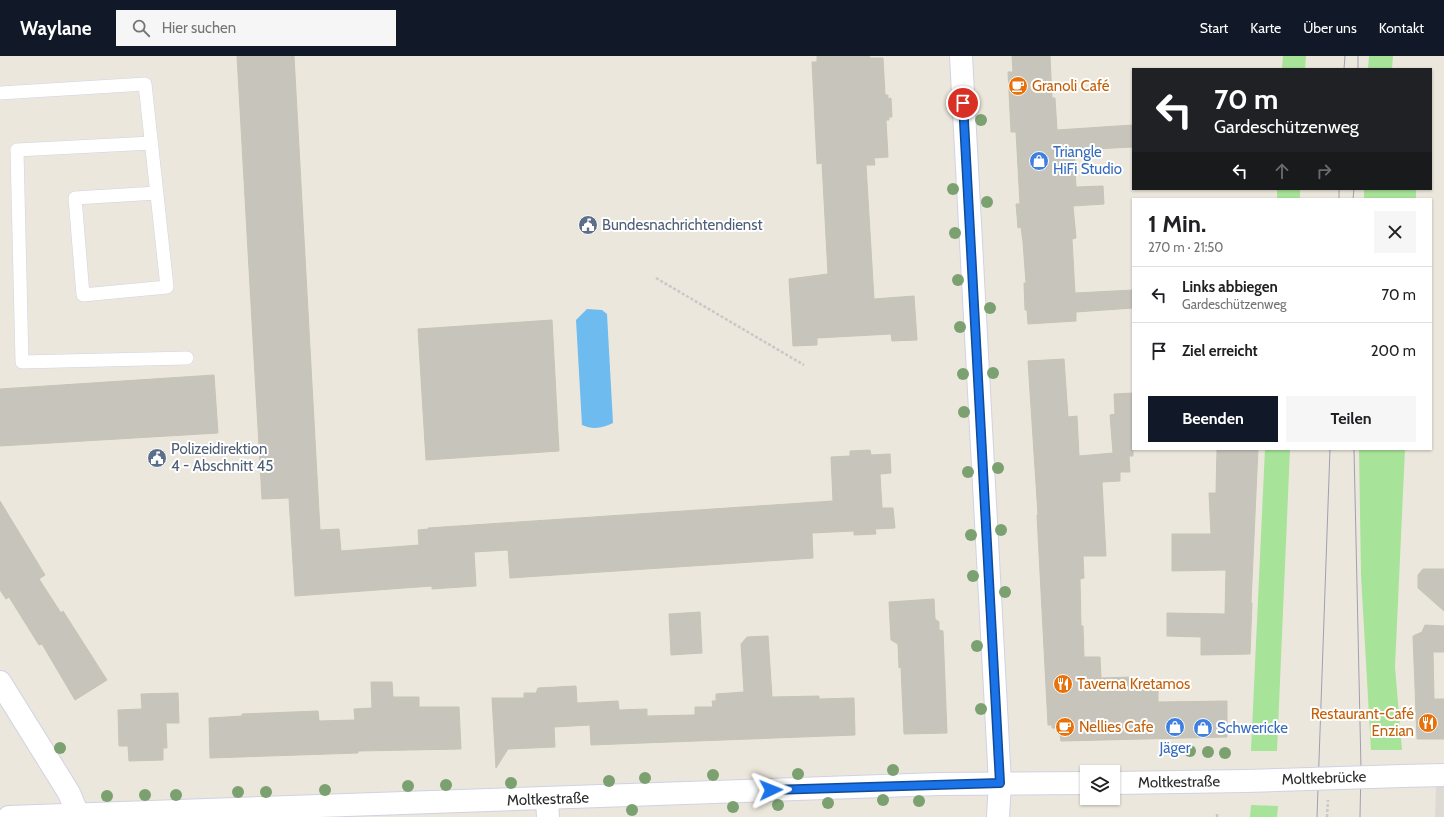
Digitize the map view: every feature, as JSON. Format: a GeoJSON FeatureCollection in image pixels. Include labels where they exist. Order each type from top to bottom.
{"type":"FeatureCollection","features":[{"type":"Feature","properties":{"kind":"street"},"geometry":{"type":"LineString","coordinates":[[961,56],[1000,783],[998,817]]}},
{"type":"Feature","properties":{"kind":"street"},"geometry":{"type":"LineString","coordinates":[[0,682],[69,793],[79,816]]}},
{"type":"Feature","properties":{"kind":"street","name":"Moltkebrücke"},"geometry":{"type":"LineString","coordinates":[[1246,781],[1444,774]]}},
{"type":"Feature","properties":{"kind":"street","name":"Moltkestraße"},"geometry":{"type":"LineString","coordinates":[[1120,783],[1246,781]]}},
{"type":"Feature","properties":{"kind":"street","name":"Moltkestraße"},"geometry":{"type":"LineString","coordinates":[[9,817],[548,808],[882,786],[1000,783],[1080,783]]}},
{"type":"Feature","properties":{"kind":"lane"},"geometry":{"type":"LineString","coordinates":[[0,93],[145,84],[151,143],[157,193],[167,287],[83,295],[75,198],[157,193]]}},
{"type":"Feature","properties":{"kind":"lane"},"geometry":{"type":"LineString","coordinates":[[151,143],[17,150],[22,362],[187,358]]}},
{"type":"Feature","properties":{"kind":"path"},"geometry":{"type":"LineString","coordinates":[[656,278],[804,365]]}},
{"type":"Feature","properties":{"kind":"path"},"geometry":{"type":"LineString","coordinates":[[1327,817],[1328,800]]}},
{"type":"Feature","properties":{"kind":"green space"},"geometry":{"type":"Polygon","coordinates":[[[1283,56],[1306,56],[1305,68],[1282,68],[1283,56]]]}},
{"type":"Feature","properties":{"kind":"green space"},"geometry":{"type":"Polygon","coordinates":[[[1369,56],[1393,56],[1392,68],[1368,68],[1369,56]]]}},
{"type":"Feature","properties":{"kind":"green space"},"geometry":{"type":"Polygon","coordinates":[[[1277,190],[1300,190],[1300,198],[1277,198],[1277,190]]]}},
{"type":"Feature","properties":{"kind":"green space"},"geometry":{"type":"Polygon","coordinates":[[[1364,190],[1416,190],[1416,198],[1364,198],[1364,190]]]}},
{"type":"Feature","properties":{"kind":"green space"},"geometry":{"type":"Polygon","coordinates":[[[1265,450],[1290,450],[1277,751],[1251,751],[1265,450]]]}},
{"type":"Feature","properties":{"kind":"green space"},"geometry":{"type":"Polygon","coordinates":[[[1359,450],[1405,450],[1395,667],[1402,750],[1371,750],[1361,575],[1359,450]]]}},
{"type":"Feature","properties":{"kind":"green space"},"geometry":{"type":"Polygon","coordinates":[[[1251,805],[1278,806],[1277,817],[1250,817],[1251,805]]]}},
{"type":"Feature","properties":{"kind":"shaded area"},"geometry":{"type":"Polygon","coordinates":[[[1436,787],[1444,787],[1444,817],[1435,817],[1436,787]]]}},
{"type":"Feature","properties":{"kind":"water"},"geometry":{"type":"Polygon","coordinates":[[[587,309],[602,310],[607,314],[613,423],[598,428],[590,428],[582,425],[576,320],[587,309]]]}},
{"type":"Feature","properties":{"kind":"building"},"geometry":{"type":"Polygon","coordinates":[[[237,56],[294,56],[320,530],[339,529],[341,551],[419,545],[418,530],[429,529],[428,528],[833,501],[831,457],[850,456],[850,451],[870,450],[871,455],[890,454],[891,473],[880,474],[882,508],[893,508],[895,528],[875,529],[876,534],[854,535],[854,531],[812,533],[813,558],[510,578],[508,550],[474,552],[476,586],[432,589],[432,586],[295,596],[289,498],[262,499],[237,56]]]}},
{"type":"Feature","properties":{"kind":"building"},"geometry":{"type":"Polygon","coordinates":[[[817,56],[870,56],[869,58],[883,58],[885,95],[888,95],[888,99],[891,98],[892,117],[889,117],[889,120],[886,120],[888,157],[874,158],[875,165],[866,165],[874,299],[914,296],[917,340],[892,341],[891,334],[817,338],[817,345],[793,346],[789,279],[828,274],[822,163],[817,164],[812,62],[817,62],[817,56]]]}},
{"type":"Feature","properties":{"kind":"building"},"geometry":{"type":"Polygon","coordinates":[[[1012,56],[1050,56],[1052,98],[1055,98],[1057,130],[1132,125],[1132,147],[1074,150],[1076,187],[1103,186],[1104,204],[1073,206],[1076,238],[1072,239],[1075,293],[1132,290],[1132,308],[1076,312],[1076,321],[1028,324],[1027,310],[1025,310],[1024,283],[1026,283],[1023,242],[1021,227],[1018,228],[1016,204],[1020,204],[1016,132],[1011,132],[1008,72],[1013,72],[1012,56]]]}},
{"type":"Feature","properties":{"kind":"building"},"geometry":{"type":"Polygon","coordinates":[[[552,320],[559,451],[426,460],[418,329],[552,320]]]}},
{"type":"Feature","properties":{"kind":"building"},"geometry":{"type":"Polygon","coordinates":[[[1064,359],[1068,417],[1077,416],[1079,456],[1113,453],[1110,415],[1115,414],[1114,394],[1132,393],[1133,456],[1129,456],[1130,472],[1120,472],[1120,481],[1102,482],[1106,556],[1083,556],[1084,578],[1080,579],[1081,626],[1083,626],[1084,657],[1100,657],[1101,678],[1134,677],[1141,688],[1146,688],[1147,690],[1158,690],[1158,702],[1227,701],[1227,737],[1061,741],[1059,728],[1052,728],[1052,725],[1048,725],[1038,515],[1028,361],[1064,359]]]}},
{"type":"Feature","properties":{"kind":"building"},"geometry":{"type":"Polygon","coordinates":[[[214,375],[218,433],[0,446],[0,389],[214,375]]]}},
{"type":"Feature","properties":{"kind":"building"},"geometry":{"type":"Polygon","coordinates":[[[1217,450],[1258,450],[1250,654],[1201,655],[1201,637],[1167,636],[1167,613],[1225,614],[1226,570],[1172,571],[1172,534],[1211,534],[1209,493],[1216,493],[1217,450]]]}},
{"type":"Feature","properties":{"kind":"building"},"geometry":{"type":"Polygon","coordinates":[[[0,501],[45,575],[39,579],[61,613],[63,611],[107,680],[75,700],[42,644],[39,645],[9,597],[6,599],[0,590],[0,501]]]}},
{"type":"Feature","properties":{"kind":"building"},"geometry":{"type":"Polygon","coordinates":[[[1423,569],[1444,569],[1444,611],[1418,588],[1418,575],[1423,569]]]}},
{"type":"Feature","properties":{"kind":"building"},"geometry":{"type":"Polygon","coordinates":[[[934,599],[935,619],[939,622],[939,630],[943,631],[947,733],[904,734],[901,667],[899,668],[898,644],[891,640],[889,602],[934,599]]]}},
{"type":"Feature","properties":{"kind":"building"},"geometry":{"type":"Polygon","coordinates":[[[700,612],[702,653],[671,655],[669,614],[700,612]]]}},
{"type":"Feature","properties":{"kind":"building"},"geometry":{"type":"Polygon","coordinates":[[[1425,625],[1444,626],[1444,652],[1433,652],[1434,699],[1444,699],[1444,739],[1417,739],[1413,636],[1422,632],[1425,625]]]}},
{"type":"Feature","properties":{"kind":"building"},"geometry":{"type":"Polygon","coordinates":[[[768,636],[772,697],[819,696],[819,699],[854,698],[855,735],[591,745],[590,725],[554,727],[555,747],[508,749],[496,768],[492,698],[524,698],[524,693],[536,693],[538,688],[576,686],[577,703],[618,701],[619,710],[647,709],[647,716],[695,715],[695,707],[713,707],[712,701],[716,701],[716,694],[744,692],[741,644],[747,637],[768,636]]]}},
{"type":"Feature","properties":{"kind":"building"},"geometry":{"type":"Polygon","coordinates":[[[371,682],[392,682],[393,697],[419,697],[419,707],[459,707],[461,749],[358,751],[358,753],[210,758],[209,718],[242,716],[242,714],[318,711],[319,721],[355,720],[354,709],[372,708],[371,682]]]}},
{"type":"Feature","properties":{"kind":"building"},"geometry":{"type":"Polygon","coordinates":[[[178,693],[179,723],[166,723],[167,748],[163,748],[163,760],[129,761],[128,746],[119,746],[118,710],[142,709],[141,694],[178,693]]]}},
{"type":"Feature","properties":{"kind":"tram line"},"geometry":{"type":"LineString","coordinates":[[1344,68],[1345,56]]}},
{"type":"Feature","properties":{"kind":"tram line"},"geometry":{"type":"LineString","coordinates":[[1358,56],[1358,68]]}},
{"type":"Feature","properties":{"kind":"tram line"},"geometry":{"type":"LineString","coordinates":[[1339,190],[1339,198]]}},
{"type":"Feature","properties":{"kind":"tram line"},"geometry":{"type":"LineString","coordinates":[[1353,198],[1354,190]]}},
{"type":"Feature","properties":{"kind":"tram line"},"geometry":{"type":"LineString","coordinates":[[1317,817],[1330,450]]}},
{"type":"Feature","properties":{"kind":"tram line"},"geometry":{"type":"LineString","coordinates":[[1354,450],[1361,768],[1360,817]]}},
{"type":"Feature","properties":{"kind":"place","name":"Granoli Café"},"geometry":{"type":"Point","coordinates":[1018,86]}},
{"type":"Feature","properties":{"kind":"place","name":"Triangle HiFi Studio"},"geometry":{"type":"Point","coordinates":[1039,161]}},
{"type":"Feature","properties":{"kind":"place","name":"Bundesnachrichtendienst"},"geometry":{"type":"Point","coordinates":[588,225]}},
{"type":"Feature","properties":{"kind":"place","name":"Polizeidirektion 4 - Abschnitt 45"},"geometry":{"type":"Point","coordinates":[157,458]}},
{"type":"Feature","properties":{"kind":"place","name":"Taverna Kretamos"},"geometry":{"type":"Point","coordinates":[1063,684]}},
{"type":"Feature","properties":{"kind":"place","name":"Restaurant-Café Enzian"},"geometry":{"type":"Point","coordinates":[1428,723]}},
{"type":"Feature","properties":{"kind":"place","name":"Nellies Cafe"},"geometry":{"type":"Point","coordinates":[1065,727]}},
{"type":"Feature","properties":{"kind":"place","name":"Jäger"},"geometry":{"type":"Point","coordinates":[1175,727]}},
{"type":"Feature","properties":{"kind":"place","name":"Schwericke"},"geometry":{"type":"Point","coordinates":[1203,728]}},
{"type":"Feature","properties":{"kind":"route"},"geometry":{"type":"LineString","coordinates":[[771,790],[1000,783],[963,103]]}}]}
